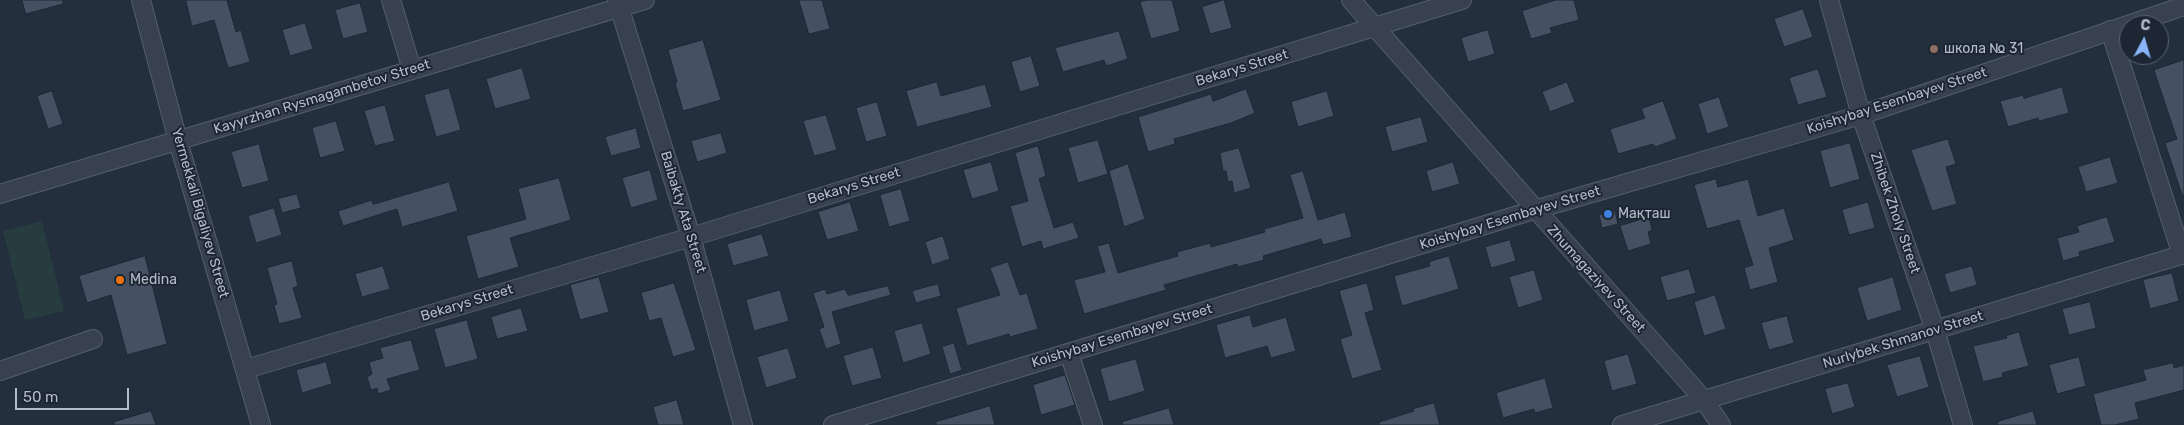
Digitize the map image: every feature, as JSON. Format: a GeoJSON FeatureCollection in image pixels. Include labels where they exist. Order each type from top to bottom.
{"type":"FeatureCollection","features":[{"type":"Feature","properties":{"kind":"street","name":"Yermekkali Bigaliyev Street"},"geometry":{"type":"LineString","coordinates":[[141,0],[178,140],[261,425]]}},
{"type":"Feature","properties":{"kind":"street"},"geometry":{"type":"LineString","coordinates":[[391,0],[412,70]]}},
{"type":"Feature","properties":{"kind":"street","name":"Kayyrzhan Rysmagambetov Street"},"geometry":{"type":"LineString","coordinates":[[0,194],[412,70],[619,4],[645,0]]}},
{"type":"Feature","properties":{"kind":"street","name":"Zhumagaziyev Street"},"geometry":{"type":"LineString","coordinates":[[1351,0],[1534,210],[1704,400],[1721,425]]}},
{"type":"Feature","properties":{"kind":"street","name":"Bekarys Street"},"geometry":{"type":"LineString","coordinates":[[246,369],[691,237],[1462,0]]}},
{"type":"Feature","properties":{"kind":"street","name":"Zhibek Zholy Street"},"geometry":{"type":"LineString","coordinates":[[1829,0],[1861,115],[1935,330],[1964,425]]}},
{"type":"Feature","properties":{"kind":"street","name":"Baibakty Ata Street"},"geometry":{"type":"LineString","coordinates":[[619,4],[691,237],[743,425]]}},
{"type":"Feature","properties":{"kind":"street","name":"Koishybay Esembayev Street"},"geometry":{"type":"LineString","coordinates":[[833,425],[1534,210],[1861,115],[2184,6]]}},
{"type":"Feature","properties":{"kind":"street"},"geometry":{"type":"LineString","coordinates":[[2110,30],[2183,255]]}},
{"type":"Feature","properties":{"kind":"street","name":"Nurlybek Shmanov Street"},"geometry":{"type":"LineString","coordinates":[[1622,425],[2183,255]]}},
{"type":"Feature","properties":{"kind":"street"},"geometry":{"type":"LineString","coordinates":[[0,371],[93,339]]}},
{"type":"Feature","properties":{"kind":"street"},"geometry":{"type":"LineString","coordinates":[[1069,353],[1094,425]]}},
{"type":"Feature","properties":{"kind":"green space"},"geometry":{"type":"Polygon","coordinates":[[[42,221],[64,311],[25,320],[3,231],[42,221]]]}},
{"type":"Feature","properties":{"kind":"building"},"geometry":{"type":"Polygon","coordinates":[[[22,0],[63,0],[63,4],[26,14],[22,0]]]}},
{"type":"Feature","properties":{"kind":"building"},"geometry":{"type":"Polygon","coordinates":[[[186,0],[227,0],[236,32],[241,30],[250,62],[228,68],[214,20],[192,26],[186,0]]]}},
{"type":"Feature","properties":{"kind":"building"},"geometry":{"type":"Polygon","coordinates":[[[799,0],[822,0],[830,29],[809,34],[799,0]]]}},
{"type":"Feature","properties":{"kind":"building"},"geometry":{"type":"Polygon","coordinates":[[[1147,0],[1172,0],[1180,31],[1151,39],[1140,2],[1147,0]]]}},
{"type":"Feature","properties":{"kind":"building"},"geometry":{"type":"Polygon","coordinates":[[[1224,0],[1232,28],[1210,34],[1202,7],[1224,0]]]}},
{"type":"Feature","properties":{"kind":"building"},"geometry":{"type":"Polygon","coordinates":[[[1556,0],[1574,0],[1579,20],[1550,28],[1552,33],[1531,39],[1522,11],[1556,0]]]}},
{"type":"Feature","properties":{"kind":"building"},"geometry":{"type":"Polygon","coordinates":[[[360,3],[368,32],[343,39],[335,10],[360,3]]]}},
{"type":"Feature","properties":{"kind":"building"},"geometry":{"type":"Polygon","coordinates":[[[1803,9],[1813,37],[1784,47],[1774,19],[1803,9]]]}},
{"type":"Feature","properties":{"kind":"building"},"geometry":{"type":"Polygon","coordinates":[[[305,23],[313,49],[290,56],[282,30],[305,23]]]}},
{"type":"Feature","properties":{"kind":"building"},"geometry":{"type":"Polygon","coordinates":[[[1488,30],[1495,54],[1468,62],[1461,38],[1488,30]]]}},
{"type":"Feature","properties":{"kind":"building"},"geometry":{"type":"Polygon","coordinates":[[[1119,31],[1128,59],[1106,66],[1104,60],[1063,72],[1055,48],[1119,31]]]}},
{"type":"Feature","properties":{"kind":"building"},"geometry":{"type":"Polygon","coordinates":[[[703,40],[721,100],[683,111],[668,50],[703,40]]]}},
{"type":"Feature","properties":{"kind":"building"},"geometry":{"type":"Polygon","coordinates":[[[1031,56],[1040,86],[1020,92],[1011,62],[1031,56]]]}},
{"type":"Feature","properties":{"kind":"building"},"geometry":{"type":"Polygon","coordinates":[[[2184,60],[2184,195],[2182,195],[2165,143],[2177,139],[2154,70],[2184,60]]]}},
{"type":"Feature","properties":{"kind":"building"},"geometry":{"type":"Polygon","coordinates":[[[522,68],[531,99],[495,109],[486,79],[522,68]]]}},
{"type":"Feature","properties":{"kind":"building"},"geometry":{"type":"Polygon","coordinates":[[[1818,69],[1827,97],[1798,105],[1789,78],[1818,69]]]}},
{"type":"Feature","properties":{"kind":"building"},"geometry":{"type":"Polygon","coordinates":[[[937,82],[941,96],[985,84],[992,107],[917,127],[906,91],[937,82]]]}},
{"type":"Feature","properties":{"kind":"building"},"geometry":{"type":"Polygon","coordinates":[[[1567,82],[1575,102],[1550,112],[1542,92],[1567,82]]]}},
{"type":"Feature","properties":{"kind":"building"},"geometry":{"type":"Polygon","coordinates":[[[2062,87],[2069,113],[2039,121],[2038,118],[2008,127],[2000,101],[2023,95],[2024,98],[2062,87]]]}},
{"type":"Feature","properties":{"kind":"building"},"geometry":{"type":"Polygon","coordinates":[[[449,88],[461,130],[436,137],[424,95],[449,88]]]}},
{"type":"Feature","properties":{"kind":"building"},"geometry":{"type":"Polygon","coordinates":[[[1246,89],[1255,113],[1231,123],[1174,139],[1175,144],[1148,152],[1138,117],[1211,94],[1213,101],[1246,89]]]}},
{"type":"Feature","properties":{"kind":"building"},"geometry":{"type":"Polygon","coordinates":[[[52,91],[63,124],[48,129],[37,96],[52,91]]]}},
{"type":"Feature","properties":{"kind":"building"},"geometry":{"type":"Polygon","coordinates":[[[1327,91],[1334,116],[1298,127],[1291,102],[1327,91]]]}},
{"type":"Feature","properties":{"kind":"building"},"geometry":{"type":"Polygon","coordinates":[[[1719,97],[1729,127],[1707,134],[1698,104],[1719,97]]]}},
{"type":"Feature","properties":{"kind":"building"},"geometry":{"type":"Polygon","coordinates":[[[1663,101],[1677,139],[1655,147],[1653,144],[1618,154],[1610,129],[1645,118],[1641,109],[1663,101]]]}},
{"type":"Feature","properties":{"kind":"building"},"geometry":{"type":"Polygon","coordinates":[[[877,102],[887,136],[866,142],[856,108],[877,102]]]}},
{"type":"Feature","properties":{"kind":"building"},"geometry":{"type":"Polygon","coordinates":[[[385,105],[395,141],[375,146],[364,111],[385,105]]]}},
{"type":"Feature","properties":{"kind":"building"},"geometry":{"type":"Polygon","coordinates":[[[826,115],[837,150],[814,156],[803,121],[826,115]]]}},
{"type":"Feature","properties":{"kind":"building"},"geometry":{"type":"Polygon","coordinates":[[[1421,117],[1428,142],[1392,152],[1385,127],[1421,117]]]}},
{"type":"Feature","properties":{"kind":"building"},"geometry":{"type":"Polygon","coordinates":[[[336,121],[345,151],[320,158],[312,128],[336,121]]]}},
{"type":"Feature","properties":{"kind":"building"},"geometry":{"type":"Polygon","coordinates":[[[636,128],[641,148],[611,156],[605,137],[636,128]]]}},
{"type":"Feature","properties":{"kind":"building"},"geometry":{"type":"Polygon","coordinates":[[[721,133],[727,153],[697,162],[691,141],[721,133]]]}},
{"type":"Feature","properties":{"kind":"building"},"geometry":{"type":"Polygon","coordinates":[[[1948,139],[1956,164],[1946,167],[1957,204],[1932,211],[1911,150],[1948,139]]]}},
{"type":"Feature","properties":{"kind":"building"},"geometry":{"type":"Polygon","coordinates":[[[1098,140],[1108,174],[1078,183],[1068,148],[1098,140]]]}},
{"type":"Feature","properties":{"kind":"building"},"geometry":{"type":"Polygon","coordinates":[[[1850,143],[1860,179],[1830,188],[1820,151],[1850,143]]]}},
{"type":"Feature","properties":{"kind":"building"},"geometry":{"type":"Polygon","coordinates":[[[259,144],[269,181],[242,188],[231,152],[259,144]]]}},
{"type":"Feature","properties":{"kind":"building"},"geometry":{"type":"Polygon","coordinates":[[[1038,146],[1046,176],[1039,179],[1054,228],[1073,222],[1079,238],[1043,249],[1041,241],[1022,247],[1010,206],[1028,201],[1015,153],[1038,146]]]}},
{"type":"Feature","properties":{"kind":"building"},"geometry":{"type":"Polygon","coordinates":[[[1239,148],[1251,188],[1234,193],[1232,181],[1228,182],[1226,171],[1223,171],[1220,153],[1239,148]]]}},
{"type":"Feature","properties":{"kind":"building"},"geometry":{"type":"Polygon","coordinates":[[[2110,157],[2118,183],[2086,192],[2078,167],[2110,157]]]}},
{"type":"Feature","properties":{"kind":"building"},"geometry":{"type":"Polygon","coordinates":[[[991,162],[999,191],[972,199],[963,170],[991,162]]]}},
{"type":"Feature","properties":{"kind":"building"},"geometry":{"type":"Polygon","coordinates":[[[1453,162],[1460,184],[1432,192],[1426,171],[1453,162]]]}},
{"type":"Feature","properties":{"kind":"building"},"geometry":{"type":"Polygon","coordinates":[[[1128,164],[1145,219],[1124,227],[1109,171],[1128,164]]]}},
{"type":"Feature","properties":{"kind":"building"},"geometry":{"type":"Polygon","coordinates":[[[650,170],[658,200],[631,208],[622,178],[650,170]]]}},
{"type":"Feature","properties":{"kind":"building"},"geometry":{"type":"Polygon","coordinates":[[[1303,171],[1318,220],[1345,212],[1352,237],[1323,245],[1321,239],[1263,256],[1264,260],[1238,267],[1237,264],[1164,285],[1166,290],[1084,314],[1074,280],[1105,272],[1097,246],[1109,243],[1118,273],[1178,256],[1177,252],[1210,243],[1211,247],[1265,232],[1264,229],[1303,218],[1290,175],[1303,171]]]}},
{"type":"Feature","properties":{"kind":"building"},"geometry":{"type":"Polygon","coordinates":[[[559,178],[571,220],[510,238],[519,267],[478,279],[466,236],[526,219],[518,189],[559,178]]]}},
{"type":"Feature","properties":{"kind":"building"},"geometry":{"type":"Polygon","coordinates":[[[1716,179],[1718,187],[1748,179],[1758,216],[1784,208],[1794,240],[1769,248],[1778,282],[1750,290],[1744,268],[1753,265],[1739,220],[1707,229],[1694,185],[1716,179]]]}},
{"type":"Feature","properties":{"kind":"building"},"geometry":{"type":"Polygon","coordinates":[[[449,182],[458,211],[402,227],[397,209],[343,226],[338,211],[372,200],[373,204],[449,182]]]}},
{"type":"Feature","properties":{"kind":"building"},"geometry":{"type":"Polygon","coordinates":[[[901,189],[910,221],[889,227],[880,195],[901,189]]]}},
{"type":"Feature","properties":{"kind":"building"},"geometry":{"type":"Polygon","coordinates":[[[297,194],[301,208],[282,213],[278,199],[297,194]]]}},
{"type":"Feature","properties":{"kind":"building"},"geometry":{"type":"Polygon","coordinates":[[[850,202],[859,231],[827,240],[818,212],[850,202]]]}},
{"type":"Feature","properties":{"kind":"building"},"geometry":{"type":"Polygon","coordinates":[[[1868,202],[1875,228],[1849,235],[1842,210],[1868,202]]]}},
{"type":"Feature","properties":{"kind":"building"},"geometry":{"type":"Polygon","coordinates":[[[274,208],[282,235],[256,243],[248,216],[274,208]]]}},
{"type":"Feature","properties":{"kind":"building"},"geometry":{"type":"Polygon","coordinates":[[[1615,211],[1618,224],[1602,228],[1599,215],[1615,211]]]}},
{"type":"Feature","properties":{"kind":"building"},"geometry":{"type":"Polygon","coordinates":[[[1649,217],[1652,230],[1648,232],[1651,244],[1628,251],[1620,226],[1649,217]]]}},
{"type":"Feature","properties":{"kind":"building"},"geometry":{"type":"Polygon","coordinates":[[[2107,217],[2115,242],[2079,252],[2080,256],[2063,261],[2057,238],[2079,232],[2077,226],[2107,217]]]}},
{"type":"Feature","properties":{"kind":"building"},"geometry":{"type":"Polygon","coordinates":[[[762,234],[769,256],[733,266],[727,244],[762,234]]]}},
{"type":"Feature","properties":{"kind":"building"},"geometry":{"type":"Polygon","coordinates":[[[943,236],[950,259],[932,265],[925,242],[943,236]]]}},
{"type":"Feature","properties":{"kind":"building"},"geometry":{"type":"Polygon","coordinates":[[[1510,240],[1516,261],[1491,268],[1485,247],[1510,240]]]}},
{"type":"Feature","properties":{"kind":"building"},"geometry":{"type":"Polygon","coordinates":[[[145,256],[167,344],[127,355],[111,295],[87,303],[79,276],[145,256]]]}},
{"type":"Feature","properties":{"kind":"building"},"geometry":{"type":"Polygon","coordinates":[[[1449,256],[1459,289],[1402,306],[1394,276],[1430,266],[1429,262],[1449,256]]]}},
{"type":"Feature","properties":{"kind":"building"},"geometry":{"type":"Polygon","coordinates":[[[292,261],[298,286],[293,288],[302,318],[279,324],[274,305],[277,304],[267,268],[292,261]]]}},
{"type":"Feature","properties":{"kind":"building"},"geometry":{"type":"Polygon","coordinates":[[[1008,262],[1020,295],[1027,293],[1038,329],[1010,337],[1009,334],[967,346],[956,308],[1000,295],[990,268],[1008,262]]]}},
{"type":"Feature","properties":{"kind":"building"},"geometry":{"type":"Polygon","coordinates":[[[383,266],[390,289],[362,297],[355,274],[383,266]]]}},
{"type":"Feature","properties":{"kind":"building"},"geometry":{"type":"Polygon","coordinates":[[[1972,266],[1977,285],[1950,293],[1944,274],[1972,266]]]}},
{"type":"Feature","properties":{"kind":"building"},"geometry":{"type":"Polygon","coordinates":[[[1689,269],[1696,293],[1667,301],[1660,277],[1689,269]]]}},
{"type":"Feature","properties":{"kind":"building"},"geometry":{"type":"Polygon","coordinates":[[[1534,270],[1543,300],[1518,308],[1509,277],[1534,270]]]}},
{"type":"Feature","properties":{"kind":"building"},"geometry":{"type":"Polygon","coordinates":[[[2172,273],[2179,301],[2150,309],[2143,280],[2172,273]]]}},
{"type":"Feature","properties":{"kind":"building"},"geometry":{"type":"Polygon","coordinates":[[[599,277],[609,312],[580,320],[570,285],[599,277]]]}},
{"type":"Feature","properties":{"kind":"building"},"geometry":{"type":"Polygon","coordinates":[[[1893,277],[1902,310],[1867,321],[1857,288],[1893,277]]]}},
{"type":"Feature","properties":{"kind":"building"},"geometry":{"type":"Polygon","coordinates":[[[674,283],[696,350],[673,357],[661,318],[649,321],[641,293],[674,283]]]}},
{"type":"Feature","properties":{"kind":"building"},"geometry":{"type":"Polygon","coordinates":[[[1367,283],[1374,310],[1365,313],[1382,370],[1352,379],[1340,339],[1352,335],[1339,291],[1367,283]]]}},
{"type":"Feature","properties":{"kind":"building"},"geometry":{"type":"Polygon","coordinates":[[[938,284],[941,296],[916,303],[912,291],[938,284]]]}},
{"type":"Feature","properties":{"kind":"building"},"geometry":{"type":"Polygon","coordinates":[[[888,286],[891,295],[832,312],[841,344],[826,349],[819,329],[824,327],[813,293],[825,289],[827,294],[845,289],[848,295],[888,286]]]}},
{"type":"Feature","properties":{"kind":"building"},"geometry":{"type":"Polygon","coordinates":[[[780,290],[789,321],[754,331],[746,300],[780,290]]]}},
{"type":"Feature","properties":{"kind":"building"},"geometry":{"type":"Polygon","coordinates":[[[1715,295],[1726,329],[1704,336],[1694,302],[1715,295]]]}},
{"type":"Feature","properties":{"kind":"building"},"geometry":{"type":"Polygon","coordinates":[[[2090,302],[2096,328],[2069,335],[2062,309],[2090,302]]]}},
{"type":"Feature","properties":{"kind":"building"},"geometry":{"type":"Polygon","coordinates":[[[521,308],[528,331],[497,339],[491,317],[521,308]]]}},
{"type":"Feature","properties":{"kind":"building"},"geometry":{"type":"Polygon","coordinates":[[[1250,315],[1253,327],[1286,317],[1296,351],[1271,358],[1267,346],[1225,358],[1216,325],[1250,315]]]}},
{"type":"Feature","properties":{"kind":"building"},"geometry":{"type":"Polygon","coordinates":[[[1787,316],[1794,343],[1769,350],[1761,323],[1787,316]]]}},
{"type":"Feature","properties":{"kind":"building"},"geometry":{"type":"Polygon","coordinates":[[[467,320],[478,359],[445,368],[434,329],[467,320]]]}},
{"type":"Feature","properties":{"kind":"building"},"geometry":{"type":"Polygon","coordinates":[[[922,323],[931,354],[903,363],[894,331],[922,323]]]}},
{"type":"Feature","properties":{"kind":"building"},"geometry":{"type":"Polygon","coordinates":[[[2019,332],[2029,366],[2002,373],[2003,377],[1983,382],[1973,346],[2007,338],[2006,336],[2019,332]]]}},
{"type":"Feature","properties":{"kind":"building"},"geometry":{"type":"Polygon","coordinates":[[[411,340],[420,370],[387,379],[391,390],[378,394],[377,388],[371,390],[367,377],[372,374],[369,362],[383,358],[380,348],[411,340]]]}},
{"type":"Feature","properties":{"kind":"building"},"geometry":{"type":"Polygon","coordinates":[[[954,343],[962,370],[950,374],[942,347],[954,343]]]}},
{"type":"Feature","properties":{"kind":"building"},"geometry":{"type":"Polygon","coordinates":[[[873,347],[882,378],[852,386],[843,356],[873,347]]]}},
{"type":"Feature","properties":{"kind":"building"},"geometry":{"type":"Polygon","coordinates":[[[788,348],[797,378],[766,388],[757,357],[788,348]]]}},
{"type":"Feature","properties":{"kind":"building"},"geometry":{"type":"Polygon","coordinates":[[[1628,354],[1637,384],[1612,391],[1604,361],[1628,354]]]}},
{"type":"Feature","properties":{"kind":"building"},"geometry":{"type":"Polygon","coordinates":[[[1920,356],[1929,387],[1897,397],[1887,365],[1920,356]]]}},
{"type":"Feature","properties":{"kind":"building"},"geometry":{"type":"Polygon","coordinates":[[[2079,357],[2086,386],[2057,394],[2049,365],[2079,357]]]}},
{"type":"Feature","properties":{"kind":"building"},"geometry":{"type":"Polygon","coordinates":[[[1136,359],[1145,391],[1109,402],[1100,369],[1136,359]]]}},
{"type":"Feature","properties":{"kind":"building"},"geometry":{"type":"Polygon","coordinates":[[[326,362],[332,384],[302,393],[296,370],[326,362]]]}},
{"type":"Feature","properties":{"kind":"building"},"geometry":{"type":"Polygon","coordinates":[[[2173,363],[2174,368],[2184,365],[2184,390],[2135,403],[2139,419],[2115,425],[2101,425],[2093,394],[2146,380],[2143,370],[2173,363]]]}},
{"type":"Feature","properties":{"kind":"building"},"geometry":{"type":"Polygon","coordinates":[[[1065,375],[1075,405],[1041,415],[1033,385],[1065,375]]]}},
{"type":"Feature","properties":{"kind":"building"},"geometry":{"type":"Polygon","coordinates":[[[1545,378],[1553,408],[1535,413],[1534,409],[1503,418],[1496,393],[1545,378]]]}},
{"type":"Feature","properties":{"kind":"building"},"geometry":{"type":"Polygon","coordinates":[[[1848,383],[1855,407],[1832,414],[1825,389],[1848,383]]]}},
{"type":"Feature","properties":{"kind":"building"},"geometry":{"type":"Polygon","coordinates":[[[677,400],[684,425],[658,425],[653,407],[677,400]]]}},
{"type":"Feature","properties":{"kind":"building"},"geometry":{"type":"Polygon","coordinates":[[[1434,403],[1440,425],[1379,425],[1379,422],[1434,403]]]}},
{"type":"Feature","properties":{"kind":"building"},"geometry":{"type":"Polygon","coordinates":[[[990,406],[995,425],[936,425],[936,422],[990,406]]]}},
{"type":"Feature","properties":{"kind":"building"},"geometry":{"type":"Polygon","coordinates":[[[1169,408],[1174,425],[1123,425],[1122,422],[1169,408]]]}},
{"type":"Feature","properties":{"kind":"building"},"geometry":{"type":"Polygon","coordinates":[[[151,411],[156,425],[114,425],[114,422],[151,411]]]}},
{"type":"Feature","properties":{"kind":"building"},"geometry":{"type":"Polygon","coordinates":[[[2033,411],[2037,425],[1998,425],[1997,422],[2033,411]]]}},
{"type":"Feature","properties":{"kind":"place","name":"школа № 31"},"geometry":{"type":"Point","coordinates":[1934,49]}},
{"type":"Feature","properties":{"kind":"place","name":"Мақташ"},"geometry":{"type":"Point","coordinates":[1608,214]}},
{"type":"Feature","properties":{"kind":"place","name":"Medina"},"geometry":{"type":"Point","coordinates":[120,280]}}]}
